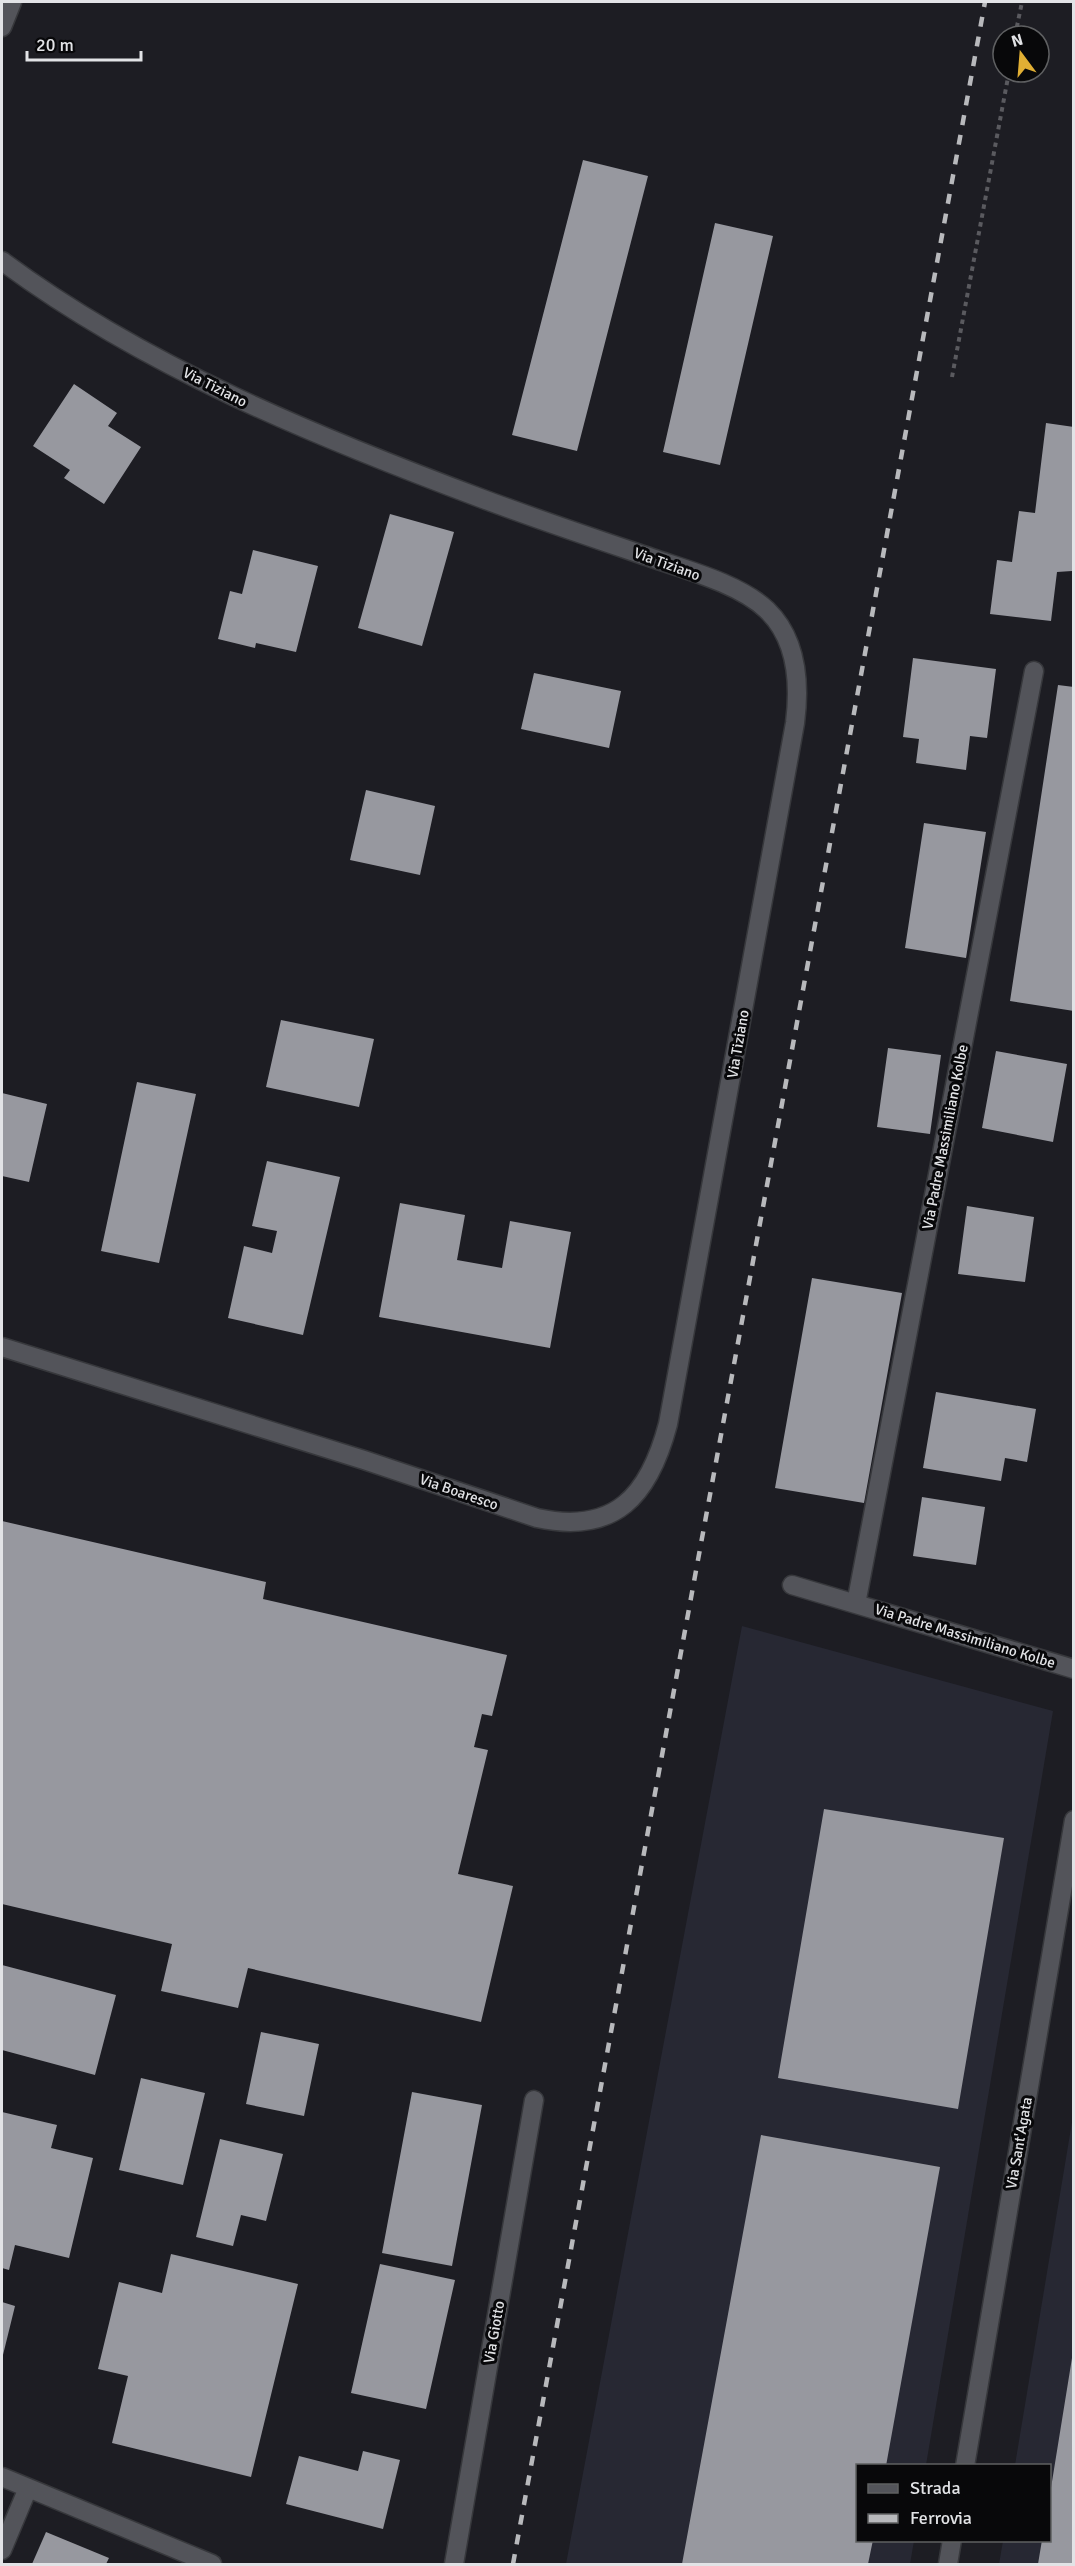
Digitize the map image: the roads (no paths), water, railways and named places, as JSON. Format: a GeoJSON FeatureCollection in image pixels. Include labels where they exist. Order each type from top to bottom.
{"type":"FeatureCollection","features":[{"type":"Feature","properties":{"kind":"street"},"geometry":{"type":"LineString","coordinates":[[2,27],[12,2]]}},
{"type":"Feature","properties":{"kind":"street","name":"Via Tiziano"},"geometry":{"type":"LineString","coordinates":[[2,261],[94,321],[162,360],[248,404],[326,438],[439,482],[713,580],[757,603],[775,620],[792,654],[797,679],[797,710],[707,1217]]}},
{"type":"Feature","properties":{"kind":"street","name":"Via Padre Massimiliano Kolbe"},"geometry":{"type":"LineString","coordinates":[[856,1604],[1034,671]]}},
{"type":"Feature","properties":{"kind":"street","name":"Via Boaresco"},"geometry":{"type":"LineString","coordinates":[[2,1347],[364,1460],[537,1518],[561,1522],[584,1522],[618,1511],[635,1496],[647,1479],[662,1448],[707,1217]]}},
{"type":"Feature","properties":{"kind":"street","name":"Via Padre Massimiliano Kolbe"},"geometry":{"type":"LineString","coordinates":[[792,1584],[1074,1669]]}},
{"type":"Feature","properties":{"kind":"street","name":"Via Sant'Agata"},"geometry":{"type":"LineString","coordinates":[[964,2464],[1074,1820]]}},
{"type":"Feature","properties":{"kind":"street","name":"Via Giotto"},"geometry":{"type":"LineString","coordinates":[[454,2565],[534,2100]]}},
{"type":"Feature","properties":{"kind":"street"},"geometry":{"type":"LineString","coordinates":[[2,2477],[212,2565]]}},
{"type":"Feature","properties":{"kind":"street"},"geometry":{"type":"LineString","coordinates":[[2,2550],[28,2488]]}},
{"type":"Feature","properties":{"kind":"street"},"geometry":{"type":"LineString","coordinates":[[948,2565],[952,2542]]}},
{"type":"Feature","properties":{"kind":"railway"},"geometry":{"type":"LineString","coordinates":[[513,2564],[985,2]]}}]}
